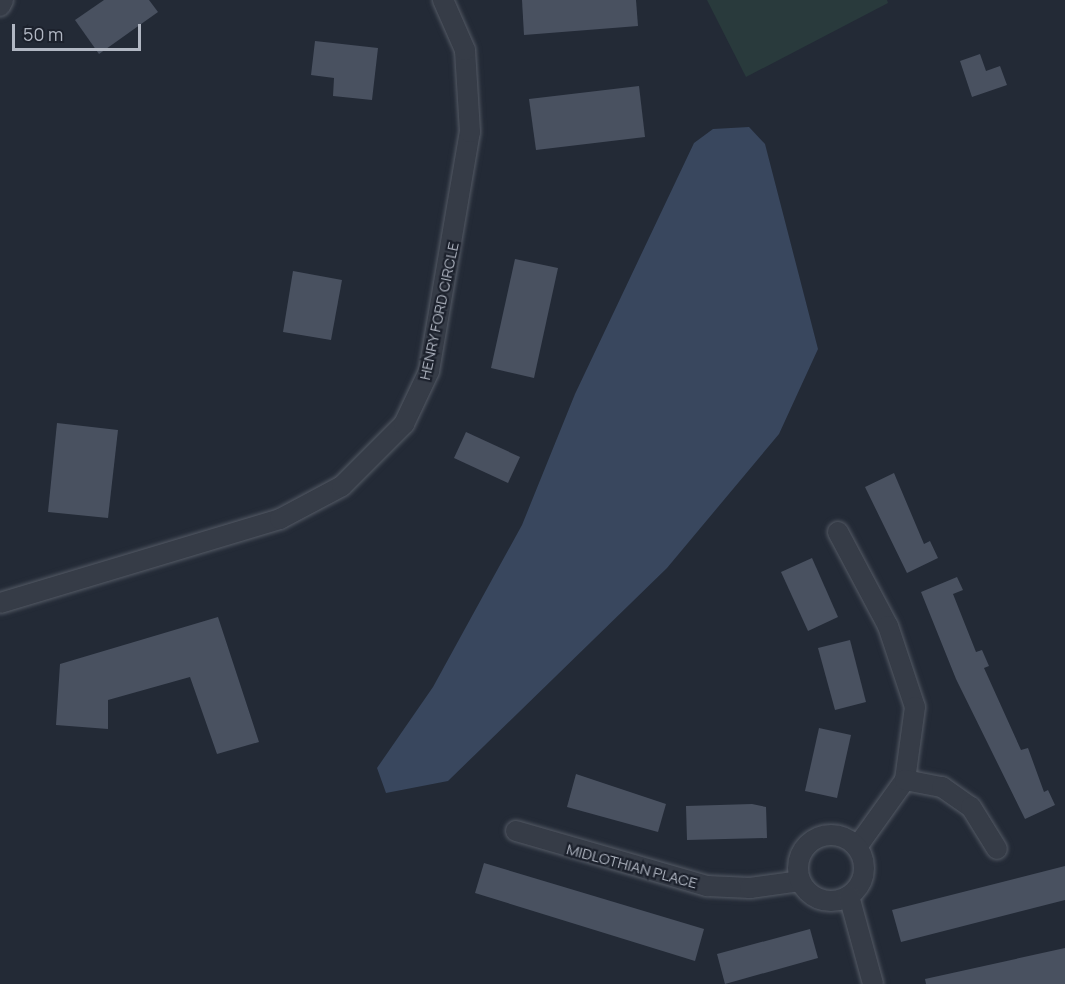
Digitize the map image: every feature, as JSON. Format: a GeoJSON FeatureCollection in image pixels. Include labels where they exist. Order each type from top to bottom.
{"type":"FeatureCollection","features":[{"type":"Feature","properties":{"kind":"street"},"geometry":{"type":"LineString","coordinates":[[0,6],[3,0]]}},
{"type":"Feature","properties":{"kind":"street","name":"HENRY FORD CIRCLE"},"geometry":{"type":"LineString","coordinates":[[0,603],[280,519],[342,486],[405,424],[429,370],[470,132],[465,50],[444,0]]}},
{"type":"Feature","properties":{"kind":"street"},"geometry":{"type":"LineString","coordinates":[[838,532],[888,626],[915,707],[904,780],[857,847]]}},
{"type":"Feature","properties":{"kind":"street"},"geometry":{"type":"LineString","coordinates":[[904,780],[942,787],[971,807],[997,849]]}},
{"type":"Feature","properties":{"kind":"street","name":"MIDLOTHIAN PLACE"},"geometry":{"type":"LineString","coordinates":[[516,831],[707,886],[750,888],[800,881]]}},
{"type":"Feature","properties":{"kind":"street"},"geometry":{"type":"LineString","coordinates":[[849,896],[819,899],[800,881],[798,862],[810,842],[832,835],[857,847],[864,871],[849,896],[873,984]]}},
{"type":"Feature","properties":{"kind":"shaded area"},"geometry":{"type":"Polygon","coordinates":[[[707,0],[887,0],[888,3],[746,77],[707,0]]]}},
{"type":"Feature","properties":{"kind":"water"},"geometry":{"type":"Polygon","coordinates":[[[749,127],[765,144],[818,349],[779,434],[667,568],[448,781],[386,793],[377,768],[433,687],[522,525],[575,394],[694,143],[713,129],[749,127]]]}},
{"type":"Feature","properties":{"kind":"building"},"geometry":{"type":"Polygon","coordinates":[[[104,0],[149,0],[158,12],[99,54],[75,20],[104,0]]]}},
{"type":"Feature","properties":{"kind":"building"},"geometry":{"type":"Polygon","coordinates":[[[522,0],[636,0],[638,26],[524,35],[522,0]]]}},
{"type":"Feature","properties":{"kind":"building"},"geometry":{"type":"Polygon","coordinates":[[[315,41],[378,48],[372,100],[333,96],[334,78],[311,75],[315,41]]]}},
{"type":"Feature","properties":{"kind":"building"},"geometry":{"type":"Polygon","coordinates":[[[980,54],[986,71],[1000,66],[1007,85],[972,97],[960,61],[980,54]]]}},
{"type":"Feature","properties":{"kind":"building"},"geometry":{"type":"Polygon","coordinates":[[[639,86],[645,137],[536,150],[529,99],[639,86]]]}},
{"type":"Feature","properties":{"kind":"building"},"geometry":{"type":"Polygon","coordinates":[[[515,259],[558,268],[534,378],[491,368],[515,259]]]}},
{"type":"Feature","properties":{"kind":"building"},"geometry":{"type":"Polygon","coordinates":[[[293,271],[342,280],[331,340],[283,332],[293,271]]]}},
{"type":"Feature","properties":{"kind":"building"},"geometry":{"type":"Polygon","coordinates":[[[57,423],[118,430],[108,518],[48,512],[57,423]]]}},
{"type":"Feature","properties":{"kind":"building"},"geometry":{"type":"Polygon","coordinates":[[[466,432],[520,457],[508,483],[454,458],[466,432]]]}},
{"type":"Feature","properties":{"kind":"building"},"geometry":{"type":"Polygon","coordinates":[[[894,473],[924,544],[930,541],[938,558],[907,573],[865,487],[894,473]]]}},
{"type":"Feature","properties":{"kind":"building"},"geometry":{"type":"Polygon","coordinates":[[[812,558],[838,617],[808,631],[781,572],[812,558]]]}},
{"type":"Feature","properties":{"kind":"building"},"geometry":{"type":"Polygon","coordinates":[[[957,577],[963,590],[953,594],[976,652],[982,650],[989,666],[984,668],[1021,750],[1028,748],[1044,792],[1048,790],[1055,805],[1025,819],[956,679],[921,592],[957,577]]]}},
{"type":"Feature","properties":{"kind":"building"},"geometry":{"type":"Polygon","coordinates":[[[218,617],[259,742],[217,754],[190,677],[108,700],[108,729],[56,725],[60,664],[218,617]]]}},
{"type":"Feature","properties":{"kind":"building"},"geometry":{"type":"Polygon","coordinates":[[[850,640],[866,702],[835,710],[818,648],[850,640]]]}},
{"type":"Feature","properties":{"kind":"building"},"geometry":{"type":"Polygon","coordinates":[[[819,728],[851,735],[837,798],[805,791],[819,728]]]}},
{"type":"Feature","properties":{"kind":"building"},"geometry":{"type":"Polygon","coordinates":[[[576,774],[666,804],[658,832],[567,807],[576,774]]]}},
{"type":"Feature","properties":{"kind":"building"},"geometry":{"type":"Polygon","coordinates":[[[752,804],[766,807],[767,838],[687,840],[686,806],[752,804]]]}},
{"type":"Feature","properties":{"kind":"building"},"geometry":{"type":"Polygon","coordinates":[[[484,863],[704,929],[695,961],[475,893],[484,863]]]}},
{"type":"Feature","properties":{"kind":"building"},"geometry":{"type":"Polygon","coordinates":[[[1065,866],[1065,900],[901,942],[892,910],[1065,866]]]}},
{"type":"Feature","properties":{"kind":"building"},"geometry":{"type":"Polygon","coordinates":[[[810,929],[818,958],[725,984],[717,954],[810,929]]]}},
{"type":"Feature","properties":{"kind":"building"},"geometry":{"type":"Polygon","coordinates":[[[1065,948],[1065,984],[926,984],[925,979],[1065,948]]]}}]}
